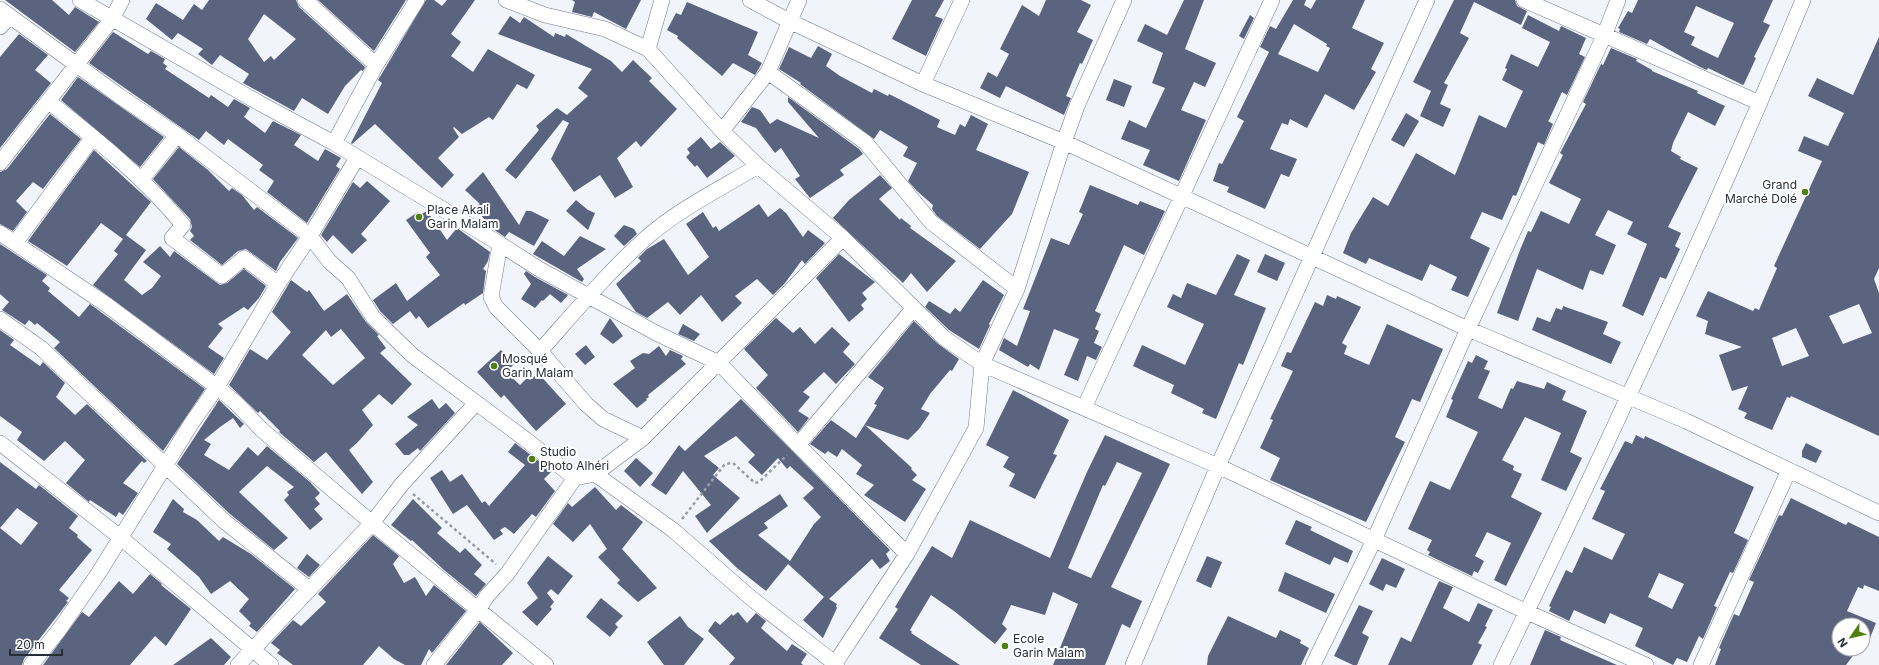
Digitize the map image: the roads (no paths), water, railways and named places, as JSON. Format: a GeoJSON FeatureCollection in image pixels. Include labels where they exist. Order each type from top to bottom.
{"type":"FeatureCollection","features":[{"type":"Feature","properties":{"kind":"street"},"geometry":{"type":"LineString","coordinates":[[80,0],[334,143],[539,269],[656,333],[719,363],[798,445],[907,554]]}},
{"type":"Feature","properties":{"kind":"street"},"geometry":{"type":"LineString","coordinates":[[0,163],[112,19],[122,0]]}},
{"type":"Feature","properties":{"kind":"street"},"geometry":{"type":"LineString","coordinates":[[305,0],[376,65]]}},
{"type":"Feature","properties":{"kind":"street"},"geometry":{"type":"LineString","coordinates":[[334,143],[376,65],[417,0]]}},
{"type":"Feature","properties":{"kind":"street"},"geometry":{"type":"LineString","coordinates":[[506,0],[545,15],[605,29],[648,50],[722,131],[758,166],[843,238],[913,309],[943,337],[982,364],[1218,466],[1527,612],[1646,665]]}},
{"type":"Feature","properties":{"kind":"street"},"geometry":{"type":"LineString","coordinates":[[648,50],[662,0]]}},
{"type":"Feature","properties":{"kind":"street"},"geometry":{"type":"LineString","coordinates":[[750,0],[923,84],[1064,142],[1311,258],[1468,329],[1686,421],[1879,513]]}},
{"type":"Feature","properties":{"kind":"street"},"geometry":{"type":"LineString","coordinates":[[722,131],[768,72],[789,20],[799,0]]}},
{"type":"Feature","properties":{"kind":"street"},"geometry":{"type":"LineString","coordinates":[[923,84],[962,0]]}},
{"type":"Feature","properties":{"kind":"street"},"geometry":{"type":"LineString","coordinates":[[595,474],[673,530],[751,598],[836,664],[907,554],[976,428],[982,364],[1017,289],[1077,106],[1124,0]]}},
{"type":"Feature","properties":{"kind":"street"},"geometry":{"type":"LineString","coordinates":[[1084,408],[1272,0]]}},
{"type":"Feature","properties":{"kind":"street"},"geometry":{"type":"LineString","coordinates":[[1133,665],[1218,466],[1427,0]]}},
{"type":"Feature","properties":{"kind":"street"},"geometry":{"type":"LineString","coordinates":[[1524,0],[1760,103]]}},
{"type":"Feature","properties":{"kind":"street"},"geometry":{"type":"LineString","coordinates":[[1313,665],[1374,540],[1468,329],[1604,36],[1618,0]]}},
{"type":"Feature","properties":{"kind":"street"},"geometry":{"type":"LineString","coordinates":[[1501,665],[1628,396],[1760,103],[1803,0]]}},
{"type":"Feature","properties":{"kind":"street"},"geometry":{"type":"LineString","coordinates":[[3,17],[76,64],[118,95],[177,135],[310,236],[329,261],[348,278],[373,317],[412,355],[575,478]]}},
{"type":"Feature","properties":{"kind":"street"},"geometry":{"type":"LineString","coordinates":[[768,72],[865,142],[931,222],[1017,289]]}},
{"type":"Feature","properties":{"kind":"street"},"geometry":{"type":"LineString","coordinates":[[48,101],[142,179],[183,225],[172,238],[222,276],[244,258],[278,284]]}},
{"type":"Feature","properties":{"kind":"street"},"geometry":{"type":"LineString","coordinates":[[142,179],[177,135]]}},
{"type":"Feature","properties":{"kind":"street"},"geometry":{"type":"LineString","coordinates":[[15,243],[93,137]]}},
{"type":"Feature","properties":{"kind":"street"},"geometry":{"type":"LineString","coordinates":[[31,665],[59,630],[98,574],[165,465],[217,387],[278,284],[310,236],[357,158]]}},
{"type":"Feature","properties":{"kind":"street"},"geometry":{"type":"LineString","coordinates":[[540,351],[589,296],[646,238],[678,213],[758,166]]}},
{"type":"Feature","properties":{"kind":"street"},"geometry":{"type":"LineString","coordinates":[[0,233],[107,305],[217,387],[236,403],[262,430],[372,524],[546,665]]}},
{"type":"Feature","properties":{"kind":"street"},"geometry":{"type":"LineString","coordinates":[[434,665],[478,610],[487,596],[507,574],[575,478],[595,474],[643,438],[843,238]]}},
{"type":"Feature","properties":{"kind":"street"},"geometry":{"type":"LineString","coordinates":[[500,244],[491,297],[493,303],[540,351],[586,404],[603,419],[643,438]]}},
{"type":"Feature","properties":{"kind":"street"},"geometry":{"type":"LineString","coordinates":[[798,445],[913,309]]}},
{"type":"Feature","properties":{"kind":"street"},"geometry":{"type":"LineString","coordinates":[[0,319],[40,348],[224,521],[309,589]]}},
{"type":"Feature","properties":{"kind":"street"},"geometry":{"type":"LineString","coordinates":[[238,665],[253,651],[309,589],[372,524],[402,484],[476,403]]}},
{"type":"Feature","properties":{"kind":"street"},"geometry":{"type":"LineString","coordinates":[[0,443],[120,537],[271,665]]}},
{"type":"Feature","properties":{"kind":"street"},"geometry":{"type":"LineString","coordinates":[[1701,665],[1789,470]]}},
{"type":"Feature","properties":{"kind":"place","name":"Grand Marché Dolé"},"geometry":{"type":"Point","coordinates":[1805,192]}},
{"type":"Feature","properties":{"kind":"place","name":"Place Akali Garin Malam"},"geometry":{"type":"Point","coordinates":[419,217]}},
{"type":"Feature","properties":{"kind":"place","name":"Mosqué Garin Malam"},"geometry":{"type":"Point","coordinates":[494,366]}},
{"type":"Feature","properties":{"kind":"place","name":"Studio Photo Alhéri"},"geometry":{"type":"Point","coordinates":[532,459]}},
{"type":"Feature","properties":{"kind":"place","name":"Ecole Garin Malam"},"geometry":{"type":"Point","coordinates":[1005,646]}}]}
